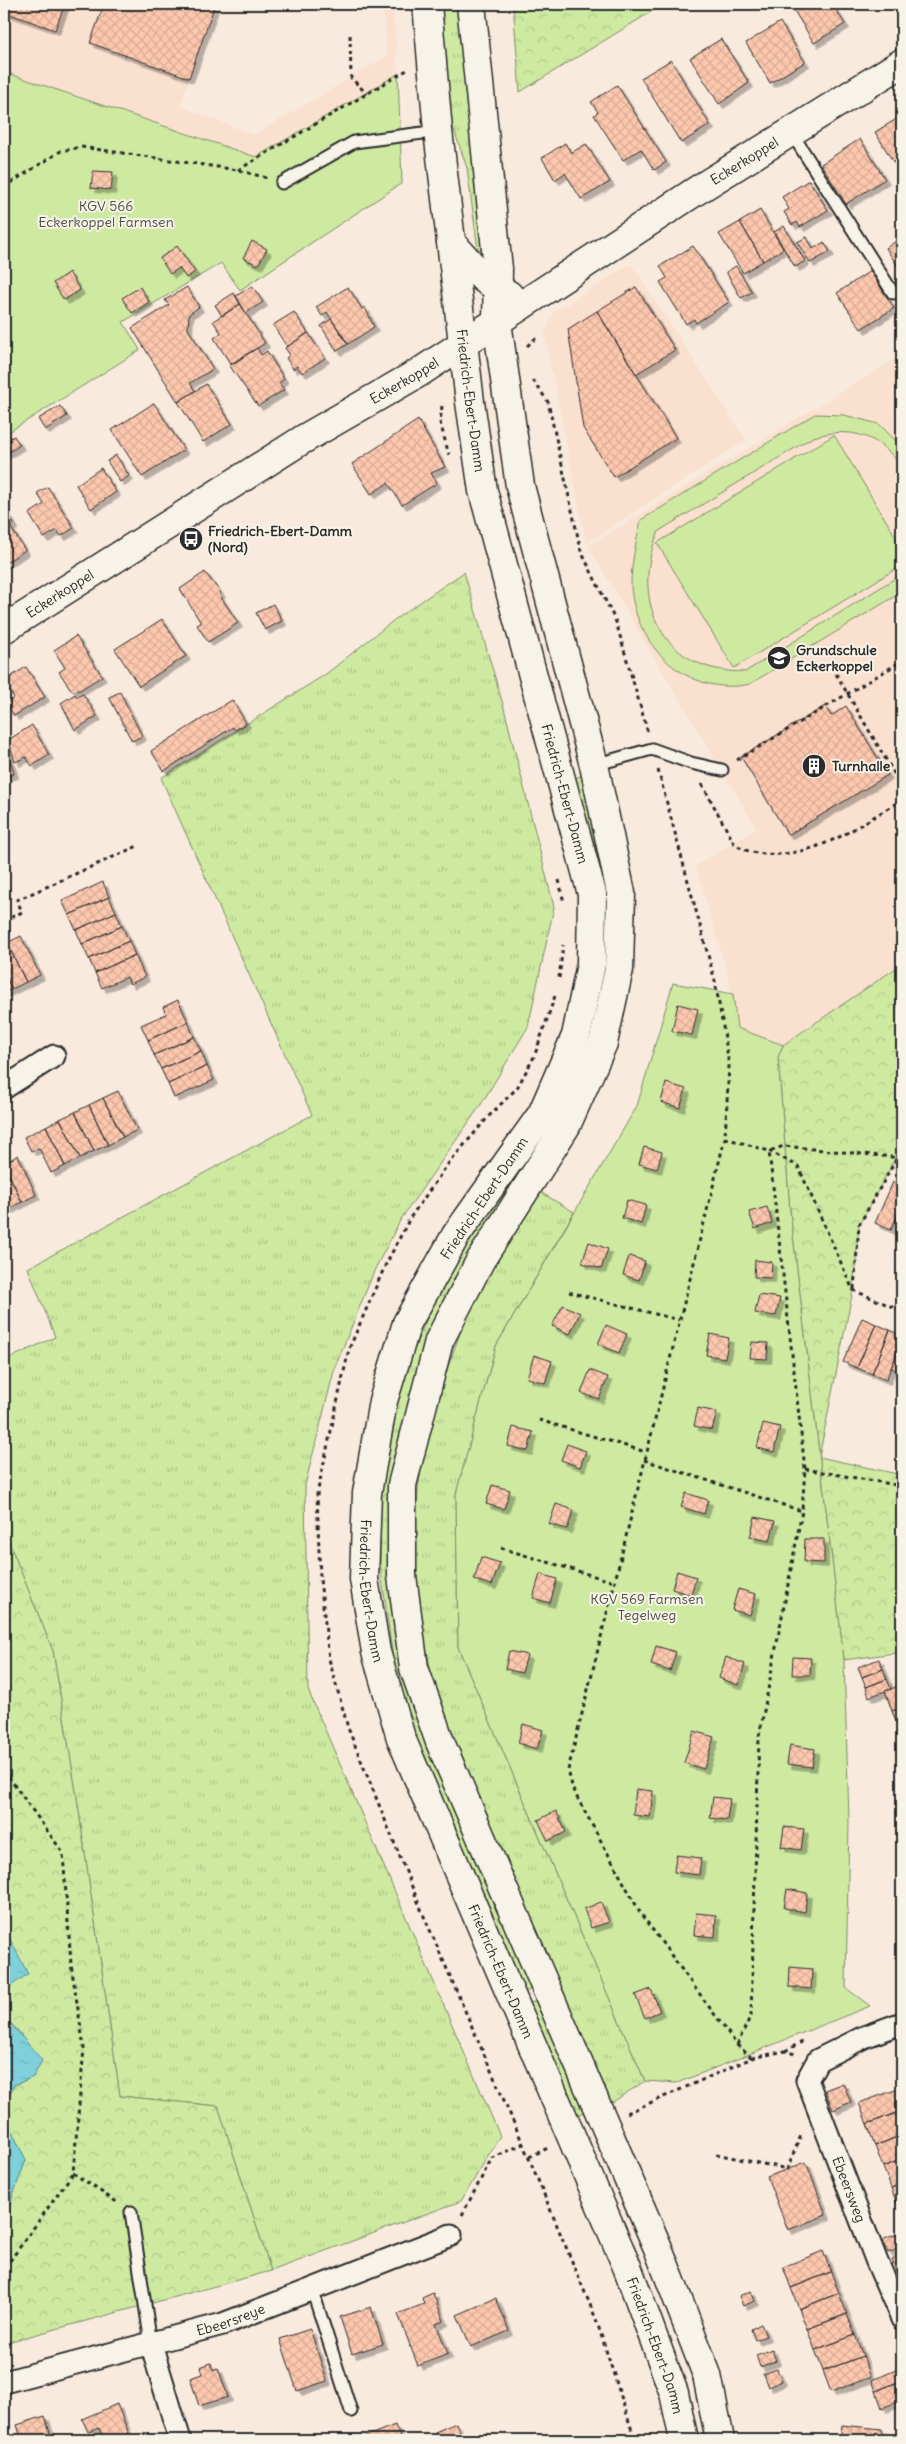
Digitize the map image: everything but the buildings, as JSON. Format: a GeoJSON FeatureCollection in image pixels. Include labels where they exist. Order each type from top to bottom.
{"type":"FeatureCollection","features":[{"type":"Feature","properties":{"kind":"main road","name":"Friedrich-Ebert-Damm"},"geometry":{"type":"LineString","coordinates":[[427,4],[438,131],[463,344],[483,491],[592,894],[591,964],[576,1036],[542,1114],[456,1235],[407,1323],[383,1401],[367,1493],[364,1579],[376,1652],[401,1738],[628,2269],[674,2393],[684,2440]]}},
{"type":"Feature","properties":{"kind":"main road","name":"Friedrich-Ebert-Damm"},"geometry":{"type":"LineString","coordinates":[[471,4],[498,269],[497,322],[520,486],[594,765],[621,893],[619,968],[603,1043],[566,1126],[480,1261],[439,1341],[402,1485],[402,1576],[414,1668],[440,1742],[658,2248],[707,2375],[720,2440]]}},
{"type":"Feature","properties":{"kind":"main road","name":"Eckerkoppel"},"geometry":{"type":"LineString","coordinates":[[4,629],[302,440],[391,390],[902,62]]}},
{"type":"Feature","properties":{"kind":"main road"},"geometry":{"type":"LineString","coordinates":[[451,242],[484,278],[497,288],[526,302]]}},
{"type":"Feature","properties":{"kind":"street"},"geometry":{"type":"LineString","coordinates":[[4,1088],[54,1056]]}},
{"type":"Feature","properties":{"kind":"street"},"geometry":{"type":"LineString","coordinates":[[818,2060],[864,2037],[902,2022]]}},
{"type":"Feature","properties":{"kind":"street","name":"Ebeersweg"},"geometry":{"type":"LineString","coordinates":[[818,2060],[807,2080],[877,2262],[902,2319]]}},
{"type":"Feature","properties":{"kind":"street","name":"Ebeersreye"},"geometry":{"type":"LineString","coordinates":[[4,2382],[223,2324],[451,2235]]}},
{"type":"Feature","properties":{"kind":"street"},"geometry":{"type":"LineString","coordinates":[[151,2344],[180,2440]]}},
{"type":"Feature","properties":{"kind":"lane"},"geometry":{"type":"LineString","coordinates":[[282,182],[354,142],[438,131]]}},
{"type":"Feature","properties":{"kind":"lane"},"geometry":{"type":"LineString","coordinates":[[791,132],[893,293]]}},
{"type":"Feature","properties":{"kind":"lane"},"geometry":{"type":"LineString","coordinates":[[594,765],[652,749],[691,763],[722,770]]}},
{"type":"Feature","properties":{"kind":"lane"},"geometry":{"type":"LineString","coordinates":[[130,2212],[151,2344]]}},
{"type":"Feature","properties":{"kind":"lane"},"geometry":{"type":"LineString","coordinates":[[312,2289],[351,2411]]}},
{"type":"Feature","properties":{"kind":"path"},"geometry":{"type":"LineString","coordinates":[[350,35],[351,78],[367,94]]}},
{"type":"Feature","properties":{"kind":"path"},"geometry":{"type":"LineString","coordinates":[[238,170],[408,70]]}},
{"type":"Feature","properties":{"kind":"path"},"geometry":{"type":"LineString","coordinates":[[4,187],[61,151],[81,146],[238,170],[282,182]]}},
{"type":"Feature","properties":{"kind":"path"},"geometry":{"type":"LineString","coordinates":[[531,374],[548,402],[581,551],[616,622],[715,981],[729,1066],[725,1138],[568,1770],[573,1790],[640,1914],[737,2045],[752,2058]]}},
{"type":"Feature","properties":{"kind":"path"},"geometry":{"type":"LineString","coordinates":[[440,422],[450,460]]}},
{"type":"Feature","properties":{"kind":"path"},"geometry":{"type":"LineString","coordinates":[[722,770],[902,661]]}},
{"type":"Feature","properties":{"kind":"path"},"geometry":{"type":"LineString","coordinates":[[832,667],[902,787]]}},
{"type":"Feature","properties":{"kind":"path"},"geometry":{"type":"LineString","coordinates":[[691,763],[734,843],[741,850],[762,853],[791,852],[818,846],[902,800]]}},
{"type":"Feature","properties":{"kind":"path"},"geometry":{"type":"LineString","coordinates":[[4,921],[22,912],[16,900],[140,845]]}},
{"type":"Feature","properties":{"kind":"path"},"geometry":{"type":"LineString","coordinates":[[558,878],[564,905]]}},
{"type":"Feature","properties":{"kind":"path"},"geometry":{"type":"LineString","coordinates":[[558,985],[563,938]]}},
{"type":"Feature","properties":{"kind":"path"},"geometry":{"type":"LineString","coordinates":[[556,992],[547,1024],[534,1057],[517,1088],[489,1116],[448,1164],[410,1218],[385,1266],[349,1349],[317,1494],[320,1579],[329,1659],[348,1728],[423,1914],[529,2156],[596,2320],[635,2440]]}},
{"type":"Feature","properties":{"kind":"path"},"geometry":{"type":"LineString","coordinates":[[725,1138],[769,1151],[798,1166],[854,1290],[902,1311]]}},
{"type":"Feature","properties":{"kind":"path"},"geometry":{"type":"LineString","coordinates":[[769,1151],[784,1146],[902,1158]]}},
{"type":"Feature","properties":{"kind":"path"},"geometry":{"type":"LineString","coordinates":[[854,1290],[859,1224],[902,1149]]}},
{"type":"Feature","properties":{"kind":"path"},"geometry":{"type":"LineString","coordinates":[[737,2045],[751,2015],[759,1737],[802,1511],[805,1469],[769,1151]]}},
{"type":"Feature","properties":{"kind":"path"},"geometry":{"type":"LineString","coordinates":[[569,1292],[679,1320]]}},
{"type":"Feature","properties":{"kind":"path"},"geometry":{"type":"LineString","coordinates":[[539,1420],[646,1452]]}},
{"type":"Feature","properties":{"kind":"path"},"geometry":{"type":"LineString","coordinates":[[644,1460],[802,1511]]}},
{"type":"Feature","properties":{"kind":"path"},"geometry":{"type":"LineString","coordinates":[[805,1469],[902,1486]]}},
{"type":"Feature","properties":{"kind":"path"},"geometry":{"type":"LineString","coordinates":[[501,1548],[614,1582]]}},
{"type":"Feature","properties":{"kind":"path"},"geometry":{"type":"LineString","coordinates":[[4,1770],[63,1853],[71,1964],[84,2048],[73,2173],[4,2269]]}},
{"type":"Feature","properties":{"kind":"path"},"geometry":{"type":"LineString","coordinates":[[625,2114],[752,2058],[784,2051],[818,2060]]}},
{"type":"Feature","properties":{"kind":"path"},"geometry":{"type":"LineString","coordinates":[[451,2235],[492,2158],[523,2144]]}},
{"type":"Feature","properties":{"kind":"path"},"geometry":{"type":"LineString","coordinates":[[529,2156],[552,2146]]}},
{"type":"Feature","properties":{"kind":"path"},"geometry":{"type":"LineString","coordinates":[[716,2154],[787,2169]]}},
{"type":"Feature","properties":{"kind":"path"},"geometry":{"type":"LineString","coordinates":[[73,2173],[130,2212]]}},
{"type":"Feature","properties":{"kind":"shaded area"},"geometry":{"type":"Polygon","coordinates":[[[4,4],[215,4],[180,106],[254,135],[387,56],[383,4],[393,4],[398,74],[256,157],[4,72],[4,4]]]}},
{"type":"Feature","properties":{"kind":"shaded area"},"geometry":{"type":"Polygon","coordinates":[[[631,264],[746,440],[586,543],[545,334],[554,312],[631,264]]]}},
{"type":"Feature","properties":{"kind":"shaded area","name":"Grundschule Eckerkoppel"},"geometry":{"type":"Polygon","coordinates":[[[902,355],[902,964],[783,1045],[737,1028],[733,994],[696,865],[757,829],[588,546],[902,355]]]}},
{"type":"Feature","properties":{"kind":"green space"},"geometry":{"type":"Polygon","coordinates":[[[438,4],[458,4],[482,229],[482,249],[478,250],[467,168],[450,118],[438,4]]]}},
{"type":"Feature","properties":{"kind":"green space"},"geometry":{"type":"Polygon","coordinates":[[[513,4],[664,4],[520,92],[513,4]]]}},
{"type":"Feature","properties":{"kind":"green space","name":"KGV 566 Eckerkoppel Farmsen"},"geometry":{"type":"Polygon","coordinates":[[[4,72],[256,157],[398,74],[402,183],[240,290],[221,263],[123,322],[140,350],[4,435],[4,72]]]}},
{"type":"Feature","properties":{"kind":"green space"},"geometry":{"type":"Polygon","coordinates":[[[815,414],[844,415],[879,424],[902,447],[902,468],[884,448],[864,436],[840,433],[813,437],[659,531],[651,553],[648,576],[649,598],[655,618],[665,636],[680,652],[699,663],[725,671],[745,672],[902,574],[902,592],[750,684],[727,686],[706,683],[686,675],[668,663],[654,647],[642,628],[634,607],[631,577],[641,520],[815,414]]]}},
{"type":"Feature","properties":{"kind":"green space"},"geometry":{"type":"Polygon","coordinates":[[[834,435],[902,547],[902,565],[734,668],[657,543],[834,435]]]}},
{"type":"Feature","properties":{"kind":"green space"},"geometry":{"type":"Polygon","coordinates":[[[464,572],[504,708],[554,907],[528,1027],[480,1106],[401,1219],[375,1269],[335,1367],[305,1485],[308,1690],[500,2136],[461,2201],[271,2271],[218,2106],[120,2096],[77,1798],[53,1651],[4,1530],[4,1361],[55,1337],[28,1268],[312,1115],[161,778],[326,674],[394,620],[464,572]]]}},
{"type":"Feature","properties":{"kind":"green space"},"geometry":{"type":"Polygon","coordinates":[[[583,775],[607,882],[609,935],[607,980],[589,1052],[559,1117],[471,1248],[447,1295],[429,1338],[413,1385],[394,1471],[393,1604],[532,1989],[522,1993],[418,1750],[395,1674],[380,1564],[380,1498],[397,1402],[414,1348],[438,1294],[593,1017],[575,778],[583,775]]]}},
{"type":"Feature","properties":{"kind":"green space"},"geometry":{"type":"Polygon","coordinates":[[[902,964],[902,1147],[859,1225],[853,1290],[819,1455],[790,1211],[778,1057],[783,1045],[902,964]]]}},
{"type":"Feature","properties":{"kind":"green space","name":"KGV 569 Farmsen Tegelweg"},"geometry":{"type":"Polygon","coordinates":[[[673,983],[733,994],[737,1028],[783,1045],[778,1057],[790,1211],[844,1660],[849,1820],[846,1988],[870,2006],[677,2083],[645,2081],[458,1647],[456,1494],[496,1346],[637,1106],[673,983]]]}},
{"type":"Feature","properties":{"kind":"green space"},"geometry":{"type":"Polygon","coordinates":[[[540,1192],[574,1212],[496,1346],[456,1494],[458,1647],[645,2081],[611,2103],[505,1856],[451,1737],[435,1691],[425,1643],[414,1561],[418,1489],[430,1417],[464,1322],[509,1238],[540,1192]]]}},
{"type":"Feature","properties":{"kind":"green space"},"geometry":{"type":"Polygon","coordinates":[[[820,1457],[902,1475],[902,1652],[844,1660],[820,1457]]]}},
{"type":"Feature","properties":{"kind":"green space"},"geometry":{"type":"Polygon","coordinates":[[[4,1530],[53,1651],[77,1798],[120,2096],[218,2106],[271,2271],[4,2343],[4,2219],[26,2160],[4,2116],[4,2108],[14,2085],[33,2077],[21,2034],[4,2016],[4,1530]]]}},
{"type":"Feature","properties":{"kind":"green space"},"geometry":{"type":"Polygon","coordinates":[[[537,2000],[586,2111],[577,2115],[528,2004],[537,2000]]]}},
{"type":"Feature","properties":{"kind":"water"},"geometry":{"type":"Polygon","coordinates":[[[4,1927],[28,1974],[5,1990],[4,2016],[4,1927]]]}},
{"type":"Feature","properties":{"kind":"water"},"geometry":{"type":"Polygon","coordinates":[[[4,2016],[42,2060],[33,2077],[14,2085],[4,2108],[4,2016]]]}},
{"type":"Feature","properties":{"kind":"water"},"geometry":{"type":"Polygon","coordinates":[[[4,2116],[26,2160],[4,2219],[4,2116]]]}},
{"type":"Feature","properties":{"kind":"place","name":"Friedrich-Ebert-Damm (Nord)"},"geometry":{"type":"Point","coordinates":[191,539]}},
{"type":"Feature","properties":{"kind":"place","name":"Grundschule Eckerkoppel"},"geometry":{"type":"Point","coordinates":[779,658]}},
{"type":"Feature","properties":{"kind":"place","name":"Turnhalle"},"geometry":{"type":"Point","coordinates":[814,766]}}]}
